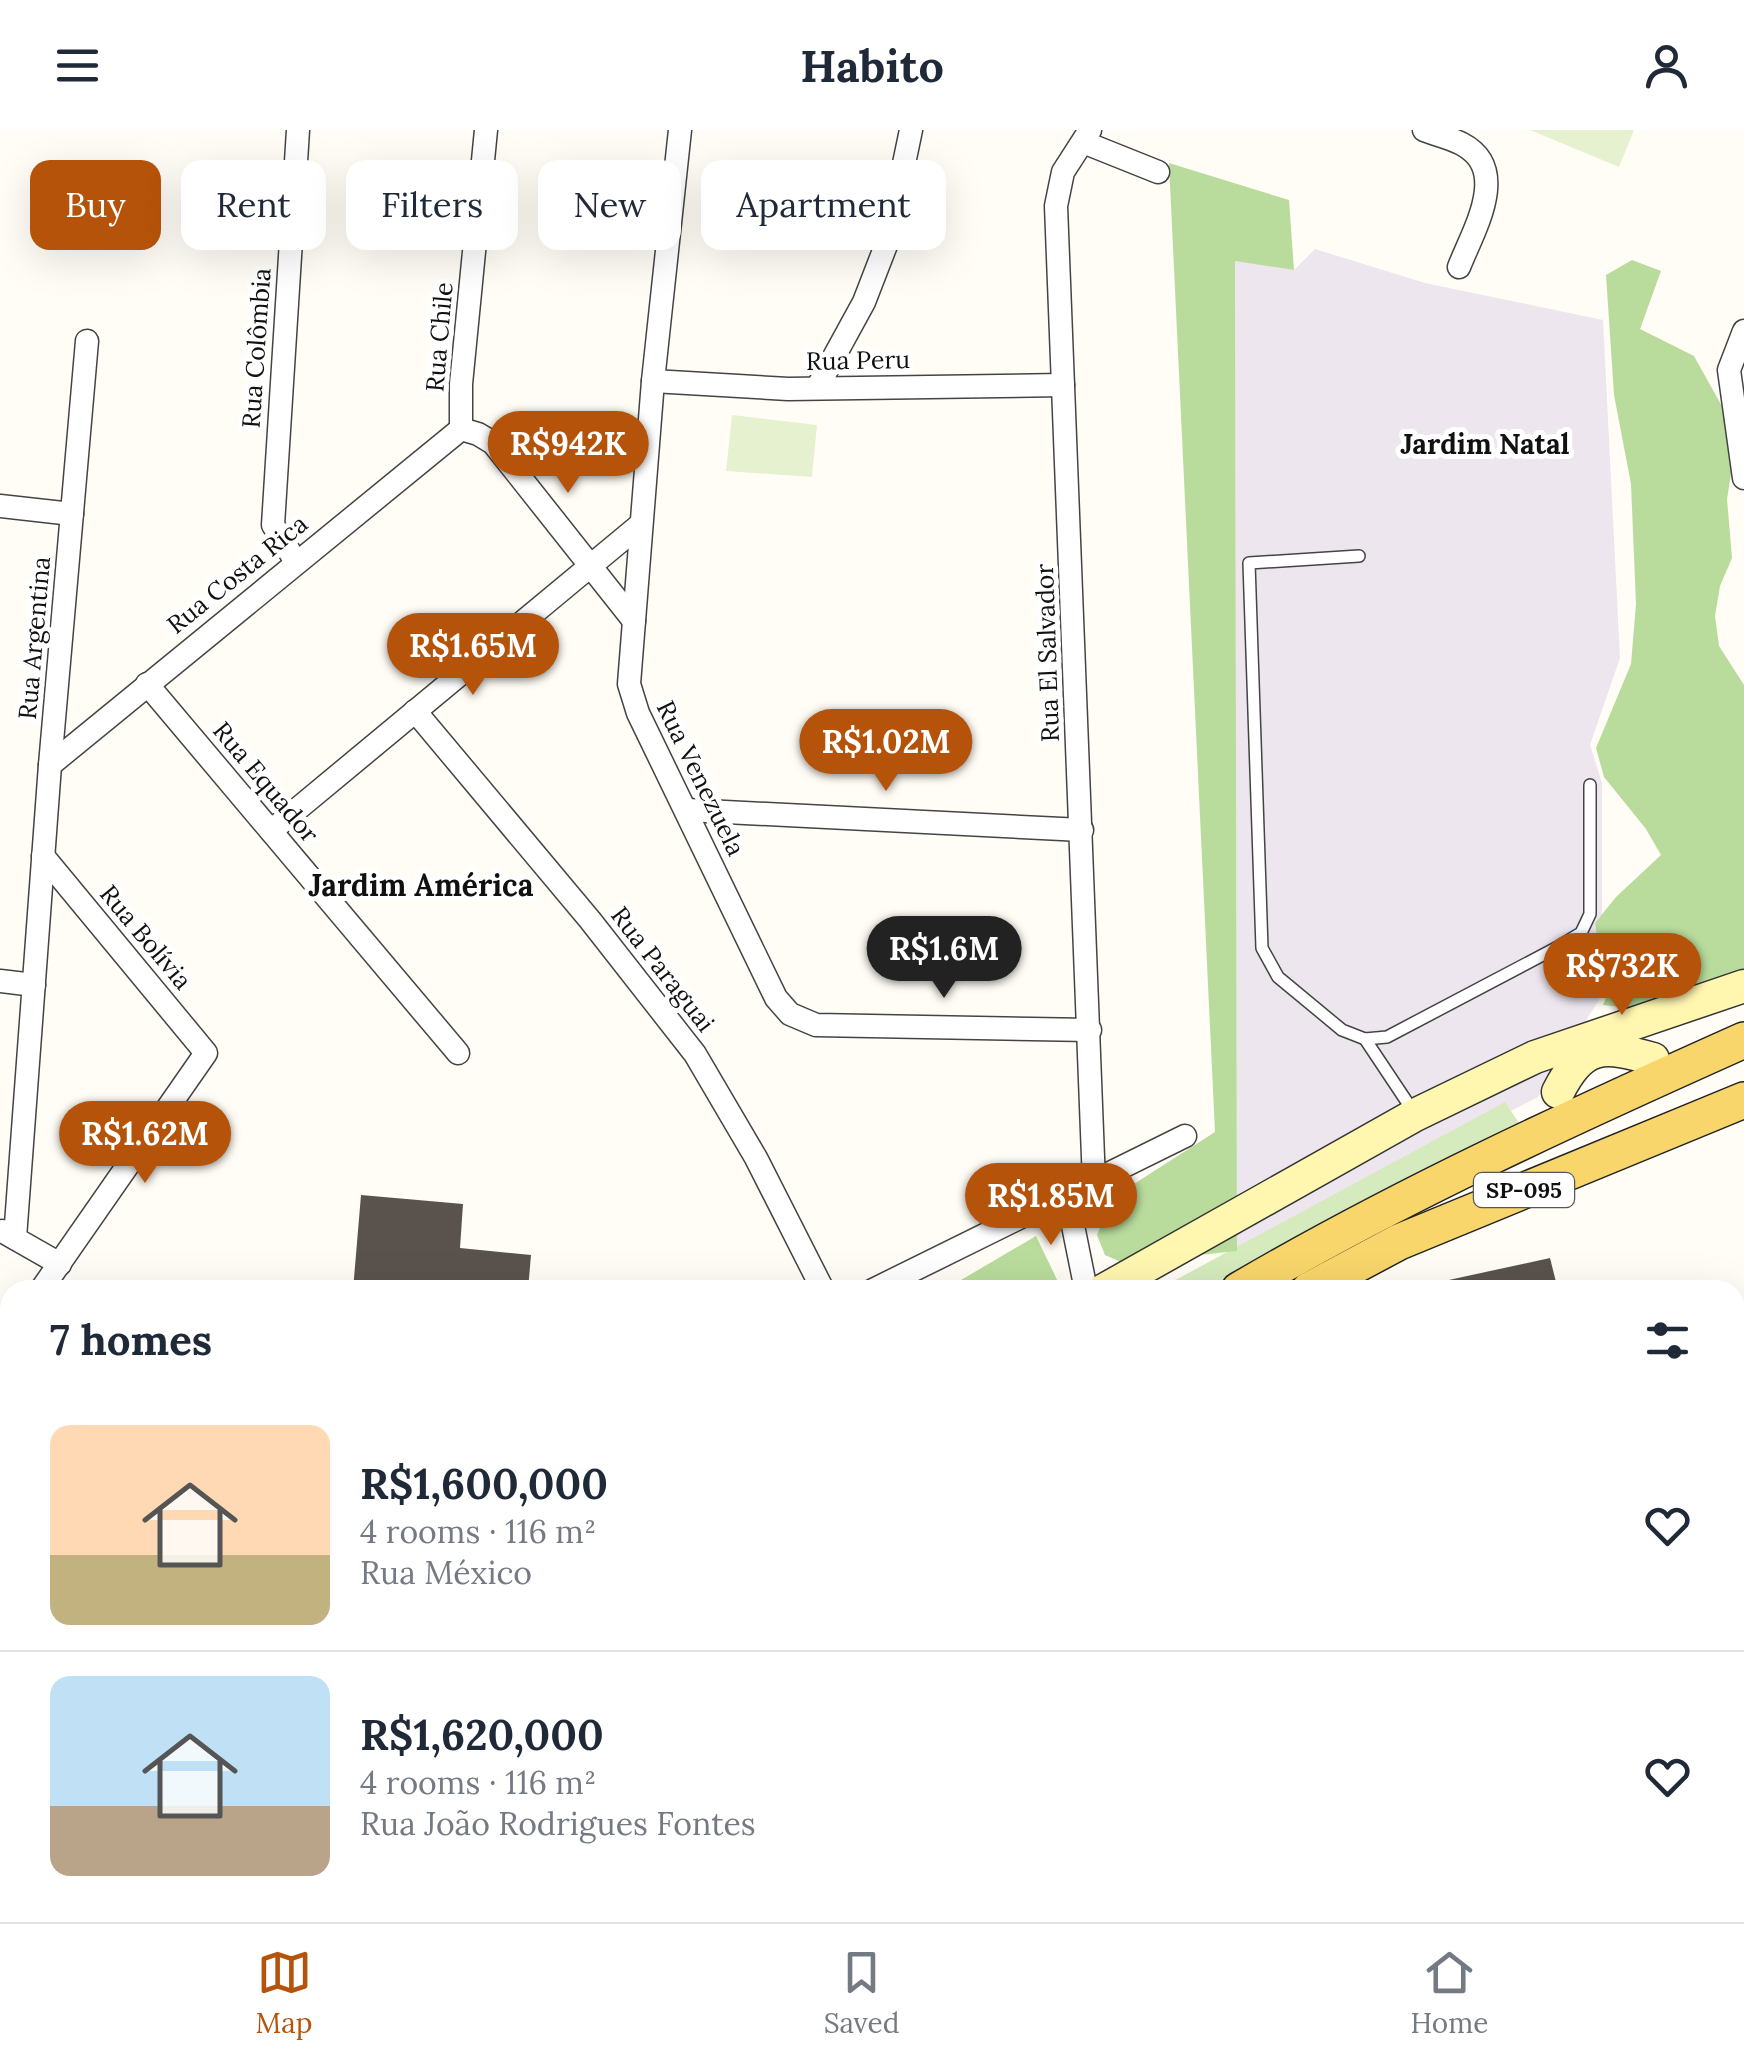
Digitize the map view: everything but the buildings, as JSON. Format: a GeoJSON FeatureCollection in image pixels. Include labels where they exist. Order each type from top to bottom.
{"type":"FeatureCollection","features":[{"type":"Feature","properties":{"kind":"main road","name":"SP-095"},"geometry":{"type":"LineString","coordinates":[[1256,1280],[1564,1106],[1654,1069],[1744,1039]]}},
{"type":"Feature","properties":{"kind":"main road"},"geometry":{"type":"LineString","coordinates":[[1654,1069],[1660,1107],[1658,1134]]}},
{"type":"Feature","properties":{"kind":"main road","name":"SP-095"},"geometry":{"type":"LineString","coordinates":[[1328,1280],[1398,1242],[1744,1100]]}},
{"type":"Feature","properties":{"kind":"main road"},"geometry":{"type":"LineString","coordinates":[[1564,1106],[1601,1158]]}},
{"type":"Feature","properties":{"kind":"street","name":"Rua Colômbia"},"geometry":{"type":"LineString","coordinates":[[296,562],[273,525],[298,130]]}},
{"type":"Feature","properties":{"kind":"street","name":"Rua Chile"},"geometry":{"type":"LineString","coordinates":[[461,429],[461,384],[486,130]]}},
{"type":"Feature","properties":{"kind":"street","name":"Rua Venezuela"},"geometry":{"type":"LineString","coordinates":[[680,130],[653,380],[629,684],[638,714],[776,998],[790,1014],[816,1025],[1090,1030]]}},
{"type":"Feature","properties":{"kind":"street"},"geometry":{"type":"LineString","coordinates":[[817,388],[864,302],[888,240],[910,130]]}},
{"type":"Feature","properties":{"kind":"street"},"geometry":{"type":"LineString","coordinates":[[1424,130],[1466,146],[1484,166],[1488,194],[1460,267]]}},
{"type":"Feature","properties":{"kind":"street"},"geometry":{"type":"LineString","coordinates":[[1087,136],[1158,172]]}},
{"type":"Feature","properties":{"kind":"street","name":"Rua El Salvador"},"geometry":{"type":"LineString","coordinates":[[1087,136],[1063,172],[1056,206],[1094,1183]]}},
{"type":"Feature","properties":{"kind":"street"},"geometry":{"type":"LineString","coordinates":[[1744,331],[1729,370],[1744,478]]}},
{"type":"Feature","properties":{"kind":"street","name":"Rua Argentina"},"geometry":{"type":"LineString","coordinates":[[7,1234],[34,985],[87,341]]}},
{"type":"Feature","properties":{"kind":"street","name":"Rua Peru"},"geometry":{"type":"LineString","coordinates":[[653,380],[817,388],[1063,386]]}},
{"type":"Feature","properties":{"kind":"street","name":"Rua Costa Rica"},"geometry":{"type":"LineString","coordinates":[[50,764],[461,429]]}},
{"type":"Feature","properties":{"kind":"street"},"geometry":{"type":"LineString","coordinates":[[461,429],[493,443],[634,622]]}},
{"type":"Feature","properties":{"kind":"street"},"geometry":{"type":"LineString","coordinates":[[0,506],[72,514]]}},
{"type":"Feature","properties":{"kind":"street"},"geometry":{"type":"LineString","coordinates":[[271,831],[641,524]]}},
{"type":"Feature","properties":{"kind":"street","name":"Rua Equador"},"geometry":{"type":"LineString","coordinates":[[148,684],[458,1053]]}},
{"type":"Feature","properties":{"kind":"street","name":"Rua Paraguai"},"geometry":{"type":"LineString","coordinates":[[415,711],[590,920],[695,1054],[756,1158],[818,1280]]}},
{"type":"Feature","properties":{"kind":"street"},"geometry":{"type":"LineString","coordinates":[[686,810],[1082,830]]}},
{"type":"Feature","properties":{"kind":"street","name":"Rua Bolívia"},"geometry":{"type":"LineString","coordinates":[[44,856],[206,1052],[60,1264]]}},
{"type":"Feature","properties":{"kind":"street"},"geometry":{"type":"LineString","coordinates":[[0,982],[34,985]]}},
{"type":"Feature","properties":{"kind":"street"},"geometry":{"type":"LineString","coordinates":[[1122,1280],[1415,1114],[1536,1057],[1744,986]]}},
{"type":"Feature","properties":{"kind":"street"},"geometry":{"type":"LineString","coordinates":[[1564,1106],[1568,1073],[1587,1053],[1614,1048],[1654,1069],[1654,1016]]}},
{"type":"Feature","properties":{"kind":"street"},"geometry":{"type":"LineString","coordinates":[[1536,1057],[1564,1106]]}},
{"type":"Feature","properties":{"kind":"street"},"geometry":{"type":"LineString","coordinates":[[894,1280],[1185,1136]]}},
{"type":"Feature","properties":{"kind":"street"},"geometry":{"type":"LineString","coordinates":[[1067,1196],[1084,1280]]}},
{"type":"Feature","properties":{"kind":"street"},"geometry":{"type":"LineString","coordinates":[[7,1234],[60,1264],[49,1280]]}},
{"type":"Feature","properties":{"kind":"lane"},"geometry":{"type":"LineString","coordinates":[[1360,556],[1249,562],[1262,948],[1278,977],[1342,1030],[1366,1039],[1387,1036],[1581,933],[1590,914],[1590,785]]}},
{"type":"Feature","properties":{"kind":"lane"},"geometry":{"type":"LineString","coordinates":[[1366,1039],[1415,1114]]}},
{"type":"Feature","properties":{"kind":"shaded area"},"geometry":{"type":"Polygon","coordinates":[[[1315,249],[1425,283],[1603,320],[1620,658],[1590,745],[1602,783],[1602,995],[1538,1097],[1237,1251],[1235,260],[1294,270],[1315,249]]]}},
{"type":"Feature","properties":{"kind":"green space"},"geometry":{"type":"Polygon","coordinates":[[[1530,130],[1634,130],[1619,167],[1530,130]]]}},
{"type":"Feature","properties":{"kind":"green space"},"geometry":{"type":"Polygon","coordinates":[[[1169,163],[1289,200],[1294,270],[1235,261],[1237,1251],[1123,1263],[1105,1255],[1097,1235],[1107,1210],[1123,1191],[1215,1132],[1169,163]]]}},
{"type":"Feature","properties":{"kind":"green space"},"geometry":{"type":"Polygon","coordinates":[[[1632,260],[1661,271],[1640,329],[1694,356],[1723,408],[1732,468],[1727,499],[1732,558],[1720,586],[1715,616],[1719,646],[1744,685],[1744,982],[1655,1011],[1603,1005],[1614,979],[1600,953],[1595,923],[1616,897],[1661,855],[1646,829],[1604,777],[1596,748],[1631,664],[1636,604],[1631,484],[1614,395],[1606,275],[1632,260]]]}},
{"type":"Feature","properties":{"kind":"green space"},"geometry":{"type":"Polygon","coordinates":[[[732,415],[817,425],[812,477],[726,471],[732,415]]]}},
{"type":"Feature","properties":{"kind":"green space"},"geometry":{"type":"Polygon","coordinates":[[[1505,1102],[1521,1126],[1376,1199],[1235,1280],[1176,1280],[1505,1102]]]}},
{"type":"Feature","properties":{"kind":"green space"},"geometry":{"type":"Polygon","coordinates":[[[1036,1236],[1057,1280],[961,1280],[1036,1236]]]}},
{"type":"Feature","properties":{"kind":"district","name":"Jardim Natal"},"geometry":{"type":"Point","coordinates":[1485,444]}},
{"type":"Feature","properties":{"kind":"district","name":"Jardim América"},"geometry":{"type":"Point","coordinates":[421,886]}}]}
